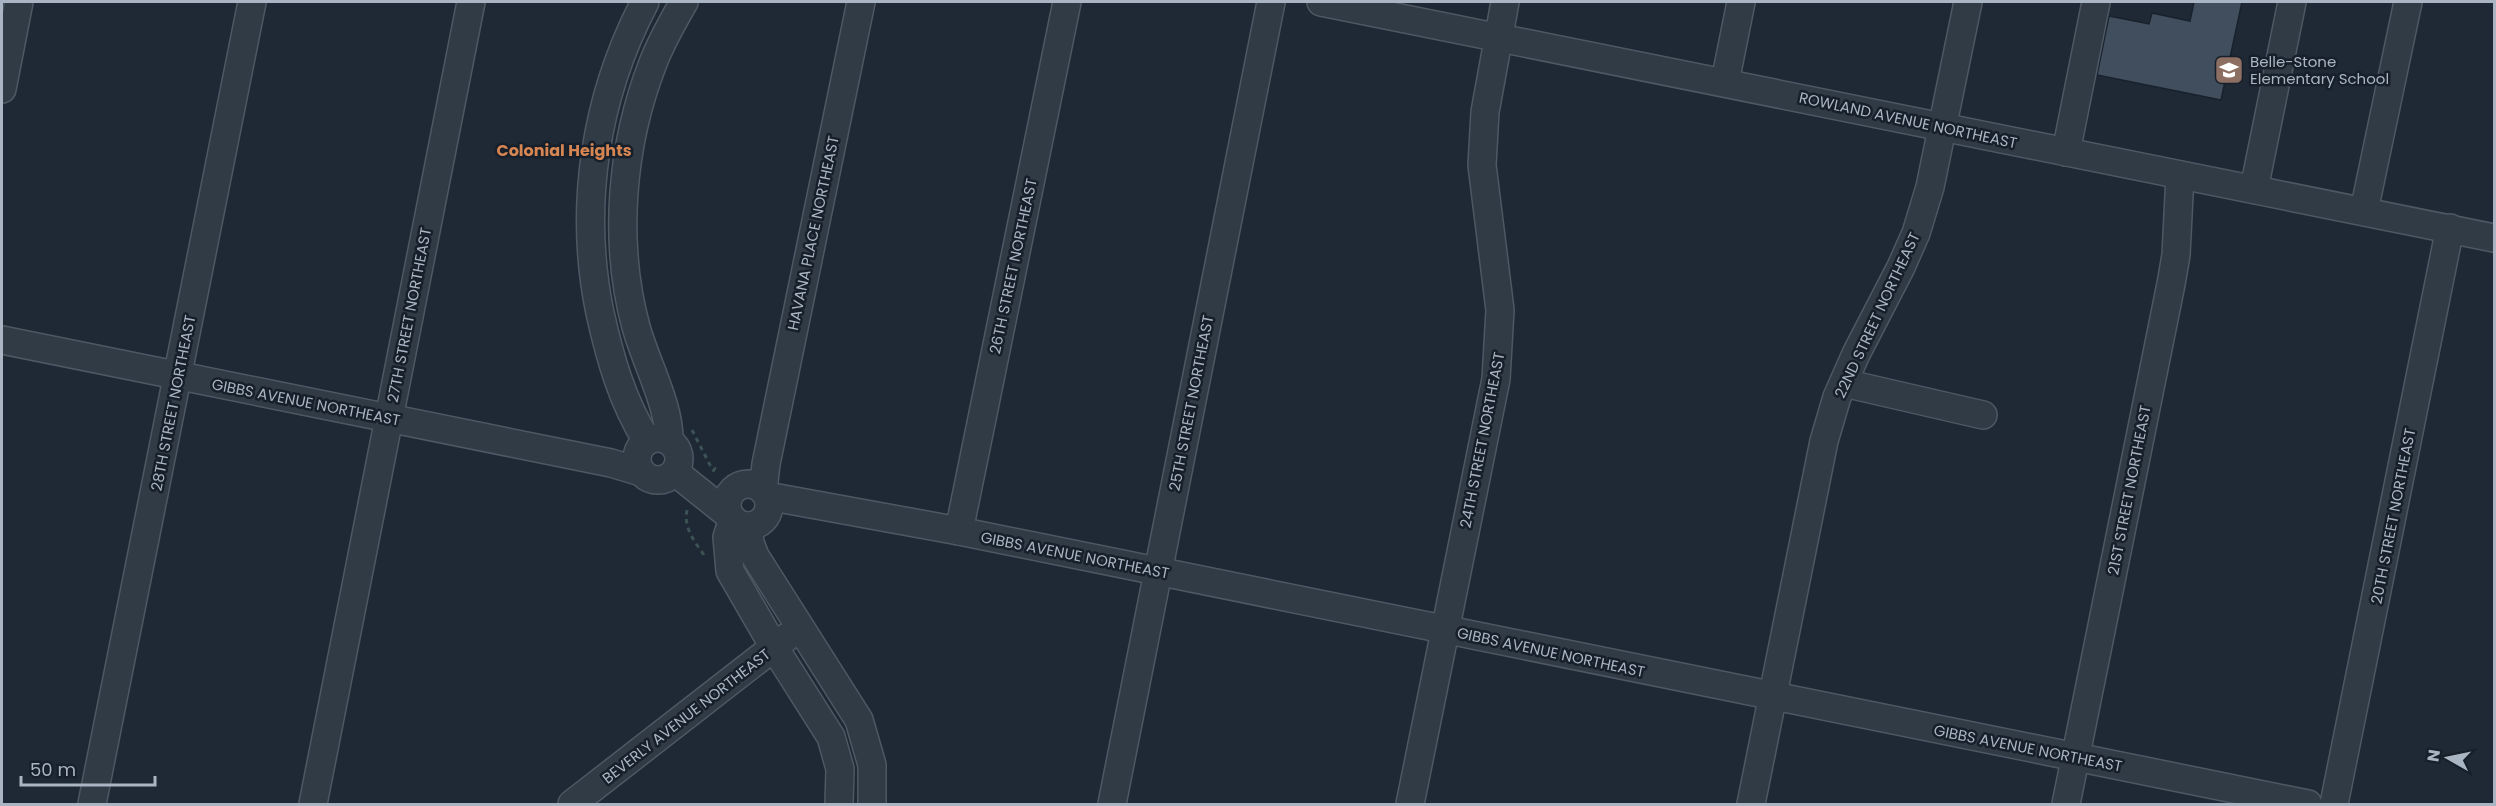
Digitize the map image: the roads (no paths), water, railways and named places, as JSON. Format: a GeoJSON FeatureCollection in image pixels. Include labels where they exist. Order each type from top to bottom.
{"type":"FeatureCollection","features":[{"type":"Feature","properties":{"kind":"street"},"geometry":{"type":"LineString","coordinates":[[2,89],[19,2]]}},
{"type":"Feature","properties":{"kind":"street","name":"28TH STREET NORTHEAST"},"geometry":{"type":"LineString","coordinates":[[92,804],[252,2]]}},
{"type":"Feature","properties":{"kind":"street","name":"27TH STREET NORTHEAST"},"geometry":{"type":"LineString","coordinates":[[313,804],[471,2]]}},
{"type":"Feature","properties":{"kind":"street"},"geometry":{"type":"LineString","coordinates":[[645,2],[616,66],[603,113],[595,156],[590,237],[597,299],[606,341],[618,380],[631,413],[663,453]]}},
{"type":"Feature","properties":{"kind":"street"},"geometry":{"type":"LineString","coordinates":[[663,453],[669,424],[648,365],[629,295],[624,222],[628,160],[639,106],[653,62],[684,2]]}},
{"type":"Feature","properties":{"kind":"street","name":"HAVANA PLACE NORTHEAST"},"geometry":{"type":"LineString","coordinates":[[768,491],[861,2]]}},
{"type":"Feature","properties":{"kind":"street","name":"26TH STREET NORTHEAST"},"geometry":{"type":"LineString","coordinates":[[959,531],[1067,2]]}},
{"type":"Feature","properties":{"kind":"street","name":"25TH STREET NORTHEAST"},"geometry":{"type":"LineString","coordinates":[[1112,804],[1271,2]]}},
{"type":"Feature","properties":{"kind":"street","name":"ROWLAND AVENUE NORTHEAST"},"geometry":{"type":"LineString","coordinates":[[1321,2],[2494,238]]}},
{"type":"Feature","properties":{"kind":"street","name":"24TH STREET NORTHEAST"},"geometry":{"type":"LineString","coordinates":[[1410,804],[1496,379],[1500,340],[1497,269],[1482,165],[1485,112],[1505,2]]}},
{"type":"Feature","properties":{"kind":"street"},"geometry":{"type":"LineString","coordinates":[[1725,82],[1741,2]]}},
{"type":"Feature","properties":{"kind":"street","name":"22ND STREET NORTHEAST"},"geometry":{"type":"LineString","coordinates":[[1751,804],[1824,441],[1844,382],[1916,232],[1930,187],[1968,2]]}},
{"type":"Feature","properties":{"kind":"street"},"geometry":{"type":"LineString","coordinates":[[2066,152],[2096,2]]}},
{"type":"Feature","properties":{"kind":"street"},"geometry":{"type":"LineString","coordinates":[[2254,189],[2292,2]]}},
{"type":"Feature","properties":{"kind":"street"},"geometry":{"type":"LineString","coordinates":[[2364,211],[2408,2]]}},
{"type":"Feature","properties":{"kind":"street"},"geometry":{"type":"LineString","coordinates":[[595,156],[628,160]]}},
{"type":"Feature","properties":{"kind":"street","name":"21ST STREET NORTHEAST"},"geometry":{"type":"LineString","coordinates":[[2066,804],[2171,284],[2176,255],[2180,175]]}},
{"type":"Feature","properties":{"kind":"street","name":"20TH STREET NORTHEAST"},"geometry":{"type":"LineString","coordinates":[[2334,804],[2450,228]]}},
{"type":"Feature","properties":{"kind":"street","name":"GIBBS AVENUE NORTHEAST"},"geometry":{"type":"LineString","coordinates":[[2,340],[611,463],[663,453],[734,516]]}},
{"type":"Feature","properties":{"kind":"street"},"geometry":{"type":"LineString","coordinates":[[1844,382],[1983,415]]}},
{"type":"Feature","properties":{"kind":"street"},"geometry":{"type":"LineString","coordinates":[[734,516],[761,522],[768,491],[735,489],[734,516],[727,537],[730,571],[774,647],[831,737],[840,769],[839,804]]}},
{"type":"Feature","properties":{"kind":"street","name":"GIBBS AVENUE NORTHEAST"},"geometry":{"type":"LineString","coordinates":[[768,491],[2308,804]]}},
{"type":"Feature","properties":{"kind":"street"},"geometry":{"type":"LineString","coordinates":[[734,516],[752,549],[859,720],[872,765],[872,804]]}},
{"type":"Feature","properties":{"kind":"street","name":"BEVERLY AVENUE NORTHEAST"},"geometry":{"type":"LineString","coordinates":[[572,804],[800,627]]}},
{"type":"Feature","properties":{"kind":"place","name":"Belle-Stone Elementary School"},"geometry":{"type":"Point","coordinates":[2229,70]}},
{"type":"Feature","properties":{"kind":"district","name":"Colonial Heights"},"geometry":{"type":"Point","coordinates":[564,150]}}]}
